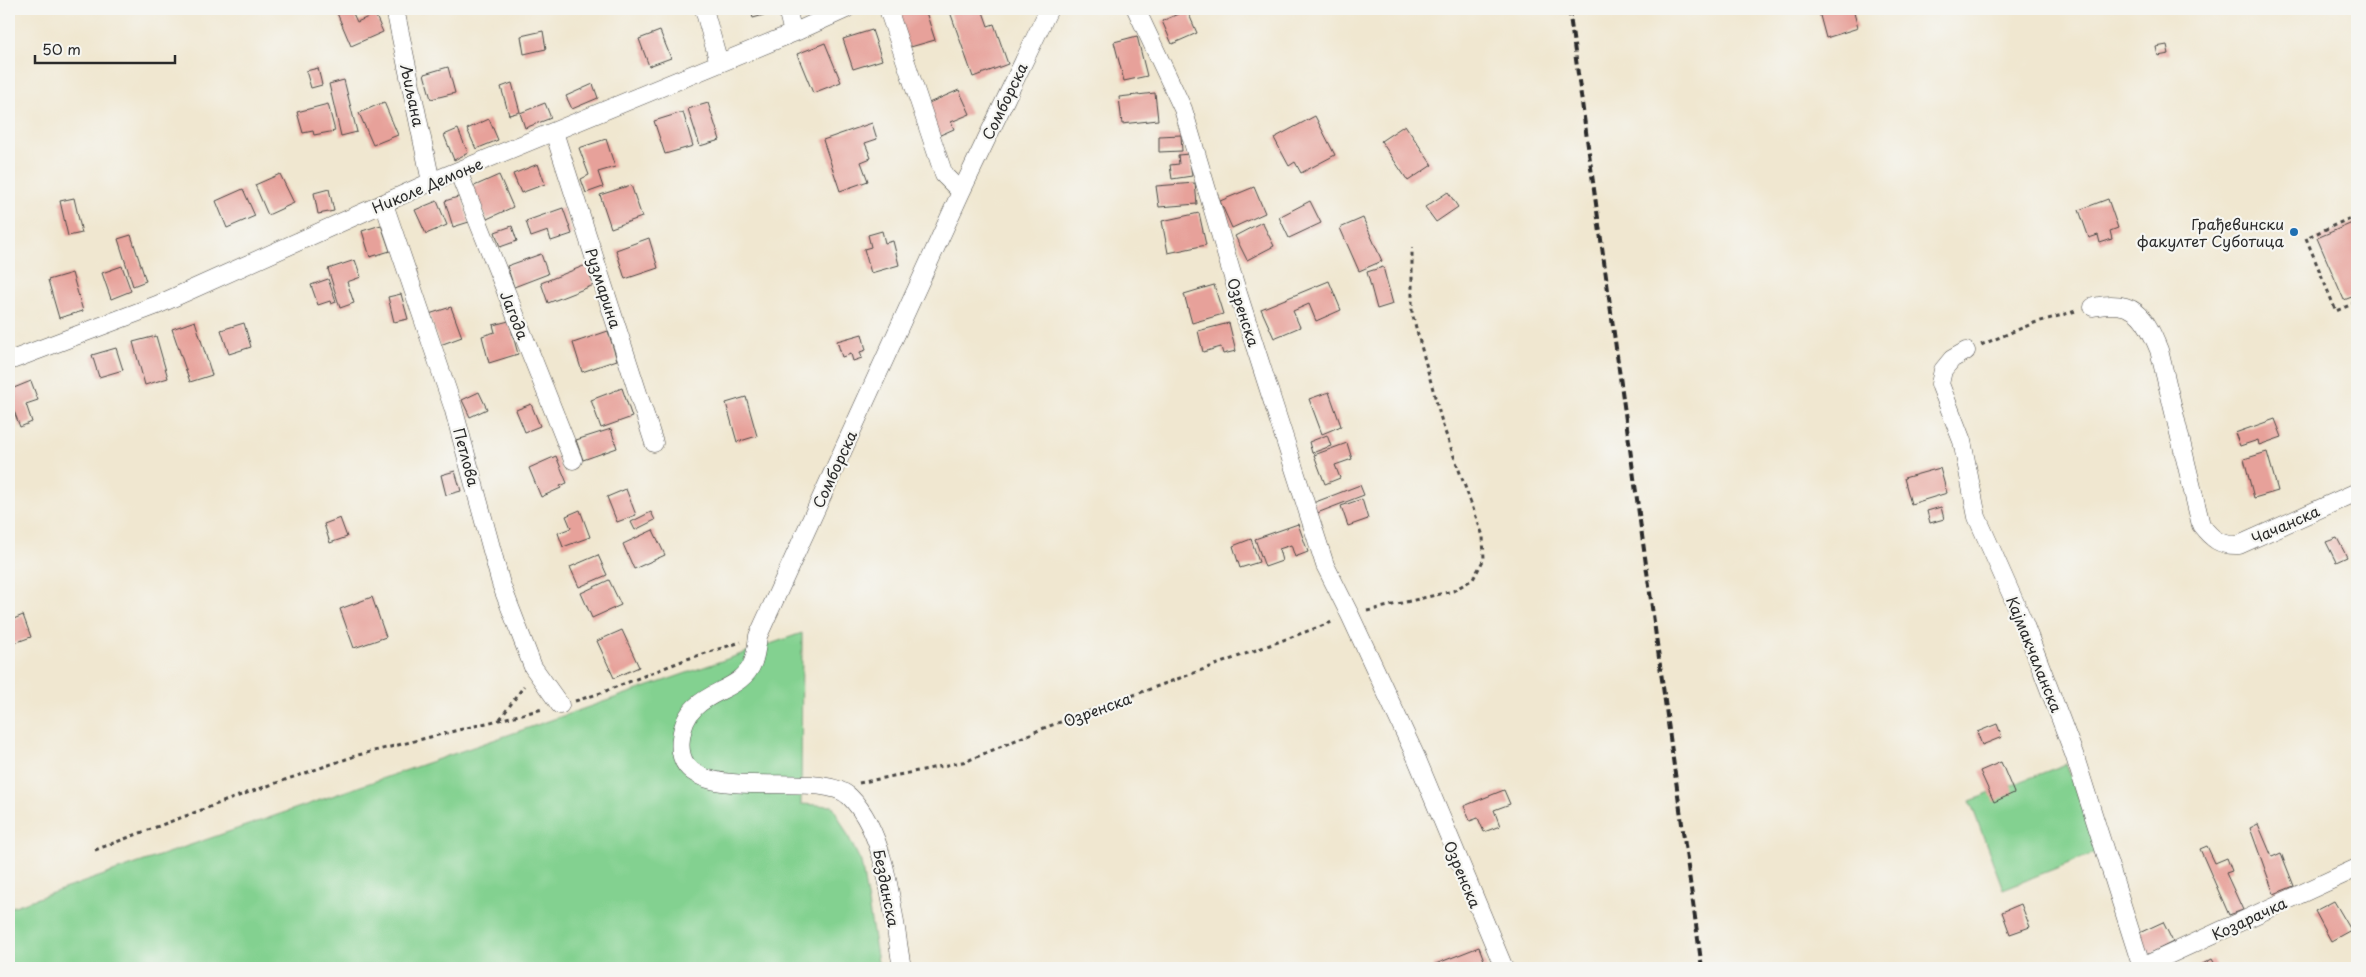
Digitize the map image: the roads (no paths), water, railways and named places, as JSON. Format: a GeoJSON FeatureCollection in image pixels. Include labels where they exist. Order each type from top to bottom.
{"type":"FeatureCollection","features":[{"type":"Feature","properties":{"kind":"street","name":"Љиљана"},"geometry":{"type":"LineString","coordinates":[[395,9],[431,182]]}},
{"type":"Feature","properties":{"kind":"street"},"geometry":{"type":"LineString","coordinates":[[704,9],[719,63]]}},
{"type":"Feature","properties":{"kind":"street"},"geometry":{"type":"LineString","coordinates":[[787,9],[793,33]]}},
{"type":"Feature","properties":{"kind":"street","name":"Николе Демоње"},"geometry":{"type":"LineString","coordinates":[[9,361],[157,305],[431,182],[793,33],[846,9]]}},
{"type":"Feature","properties":{"kind":"street"},"geometry":{"type":"LineString","coordinates":[[888,9],[944,175],[961,192]]}},
{"type":"Feature","properties":{"kind":"street","name":"Сомборска"},"geometry":{"type":"LineString","coordinates":[[841,790],[824,786],[718,782],[696,774],[685,760],[680,740],[686,721],[705,698],[736,682],[744,676],[754,662],[758,636],[961,192],[1049,9]]}},
{"type":"Feature","properties":{"kind":"street","name":"Озренска"},"geometry":{"type":"LineString","coordinates":[[1136,9],[1183,109],[1235,284],[1324,565],[1350,615],[1416,757],[1504,968]]}},
{"type":"Feature","properties":{"kind":"street","name":"Рузмарина"},"geometry":{"type":"LineString","coordinates":[[554,132],[654,443]]}},
{"type":"Feature","properties":{"kind":"street","name":"Јагода"},"geometry":{"type":"LineString","coordinates":[[458,171],[573,460]]}},
{"type":"Feature","properties":{"kind":"street","name":"Петлова"},"geometry":{"type":"LineString","coordinates":[[384,204],[453,407],[501,584],[533,667],[560,705]]}},
{"type":"Feature","properties":{"kind":"street","name":"Чачанска"},"geometry":{"type":"LineString","coordinates":[[2094,307],[2111,304],[2124,306],[2138,312],[2149,325],[2159,350],[2201,525],[2212,539],[2225,545],[2239,545],[2357,492]]}},
{"type":"Feature","properties":{"kind":"street","name":"Кајмакчаланска"},"geometry":{"type":"LineString","coordinates":[[1966,351],[1952,359],[1943,370],[1940,384],[1962,441],[1977,518],[2024,623],[2074,754],[2141,968]]}},
{"type":"Feature","properties":{"kind":"street","name":"Безданска"},"geometry":{"type":"LineString","coordinates":[[841,790],[851,798],[870,825],[881,850],[902,968]]}},
{"type":"Feature","properties":{"kind":"street","name":"Козарачка"},"geometry":{"type":"LineString","coordinates":[[2141,968],[2357,868]]}},
{"type":"Feature","properties":{"kind":"railway"},"geometry":{"type":"LineString","coordinates":[[1569,9],[1702,968]]}},
{"type":"Feature","properties":{"kind":"place","name":"Грађевински факултет Суботица"},"geometry":{"type":"Point","coordinates":[2294,232]}}]}
